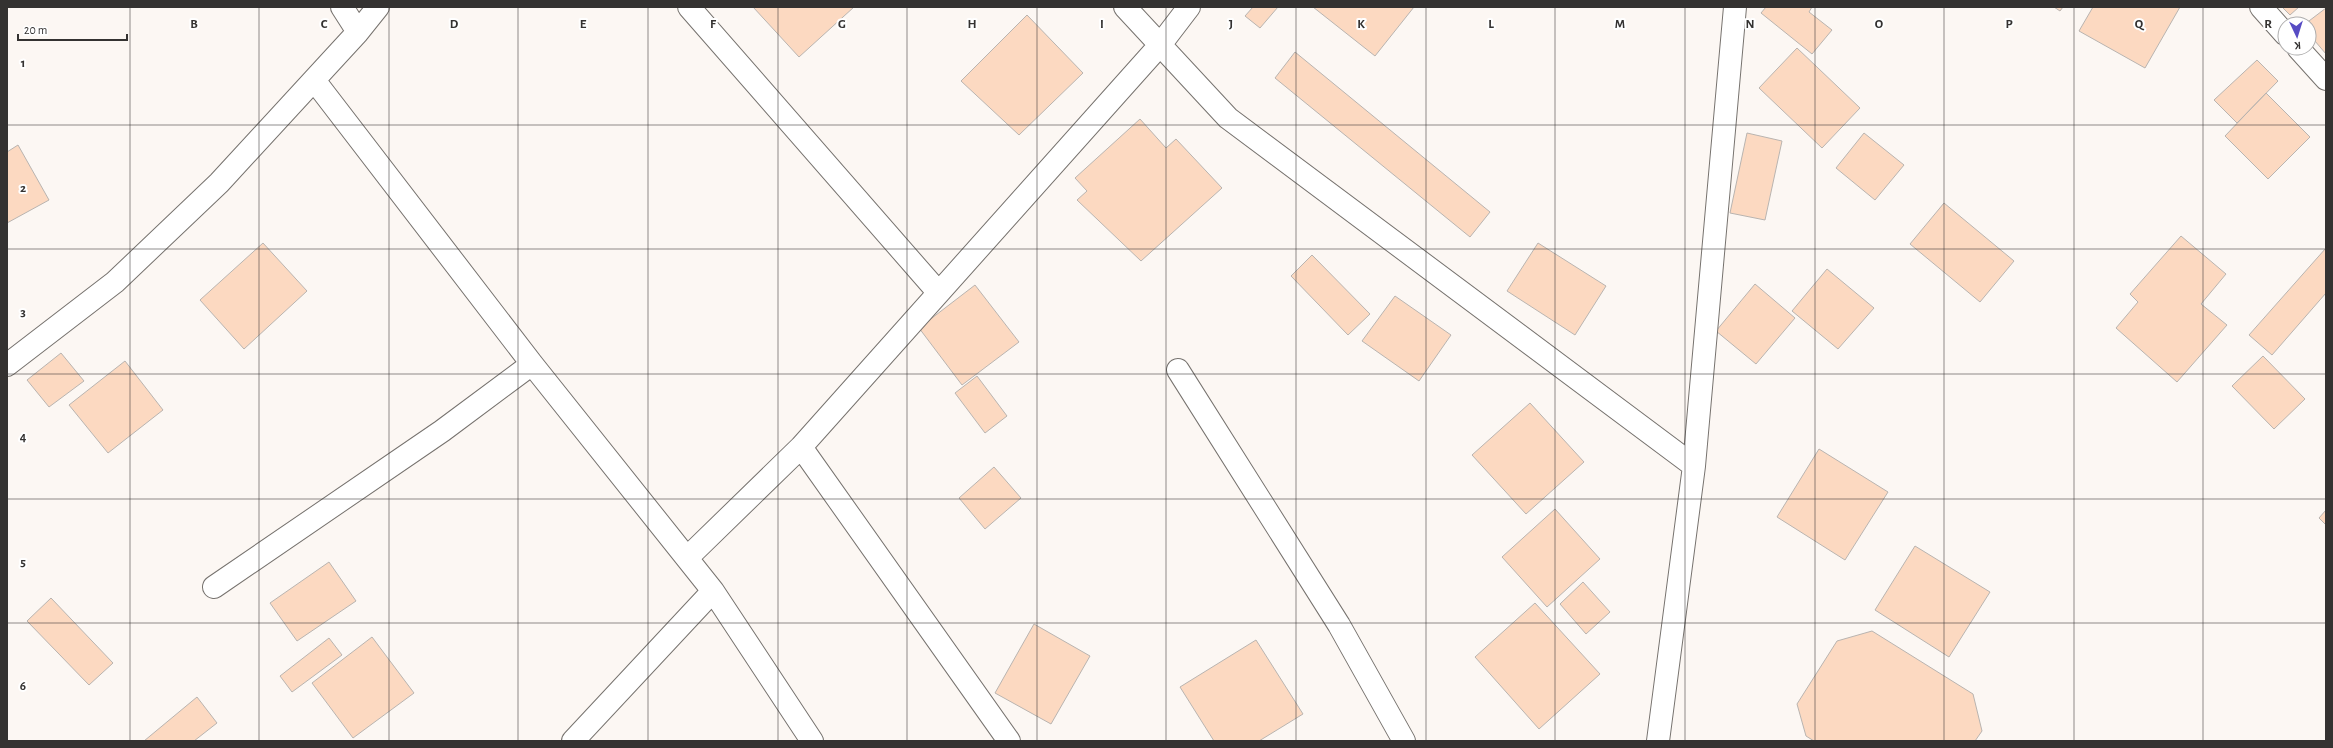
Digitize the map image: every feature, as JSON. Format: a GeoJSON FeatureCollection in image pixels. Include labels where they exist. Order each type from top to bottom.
{"type":"FeatureCollection","features":[{"type":"Feature","properties":{"kind":"street"},"geometry":{"type":"LineString","coordinates":[[342,7],[358,32]]}},
{"type":"Feature","properties":{"kind":"street"},"geometry":{"type":"LineString","coordinates":[[7,365],[115,282],[219,183],[358,32],[378,7]]}},
{"type":"Feature","properties":{"kind":"street"},"geometry":{"type":"LineString","coordinates":[[689,7],[938,292]]}},
{"type":"Feature","properties":{"kind":"street"},"geometry":{"type":"LineString","coordinates":[[1125,7],[1228,118],[1694,466]]}},
{"type":"Feature","properties":{"kind":"street"},"geometry":{"type":"LineString","coordinates":[[687,558],[801,447],[1160,45],[1189,7]]}},
{"type":"Feature","properties":{"kind":"street"},"geometry":{"type":"LineString","coordinates":[[1658,741],[1694,466],[1735,7]]}},
{"type":"Feature","properties":{"kind":"street"},"geometry":{"type":"LineString","coordinates":[[2261,7],[2277,25]]}},
{"type":"Feature","properties":{"kind":"street"},"geometry":{"type":"LineString","coordinates":[[2305,56],[2326,79]]}},
{"type":"Feature","properties":{"kind":"street"},"geometry":{"type":"LineString","coordinates":[[314,80],[532,364],[713,592],[812,741]]}},
{"type":"Feature","properties":{"kind":"street"},"geometry":{"type":"LineString","coordinates":[[214,587],[442,431],[532,364]]}},
{"type":"Feature","properties":{"kind":"street"},"geometry":{"type":"LineString","coordinates":[[1178,370],[1339,625],[1404,741]]}},
{"type":"Feature","properties":{"kind":"street"},"geometry":{"type":"LineString","coordinates":[[801,447],[1009,741]]}},
{"type":"Feature","properties":{"kind":"street"},"geometry":{"type":"LineString","coordinates":[[573,741],[713,592]]}},
{"type":"Feature","properties":{"kind":"building"},"geometry":{"type":"Polygon","coordinates":[[[753,7],[854,7],[799,57],[753,7]]]}},
{"type":"Feature","properties":{"kind":"building"},"geometry":{"type":"Polygon","coordinates":[[[1253,7],[1278,7],[1260,28],[1245,16],[1253,7]]]}},
{"type":"Feature","properties":{"kind":"building"},"geometry":{"type":"Polygon","coordinates":[[[1313,7],[1414,7],[1375,56],[1313,7]]]}},
{"type":"Feature","properties":{"kind":"building"},"geometry":{"type":"Polygon","coordinates":[[[1766,7],[1812,7],[1809,12],[1832,30],[1812,54],[1761,13],[1766,7]]]}},
{"type":"Feature","properties":{"kind":"building"},"geometry":{"type":"Polygon","coordinates":[[[2054,7],[2063,7],[2060,11],[2054,7]]]}},
{"type":"Feature","properties":{"kind":"building"},"geometry":{"type":"Polygon","coordinates":[[[2093,7],[2180,7],[2145,68],[2079,31],[2093,7]]]}},
{"type":"Feature","properties":{"kind":"building"},"geometry":{"type":"Polygon","coordinates":[[[2282,7],[2299,7],[2290,15],[2282,7]]]}},
{"type":"Feature","properties":{"kind":"building"},"geometry":{"type":"Polygon","coordinates":[[[2326,8],[2326,54],[2317,43],[2317,16],[2316,16],[2326,8]]]}},
{"type":"Feature","properties":{"kind":"building"},"geometry":{"type":"Polygon","coordinates":[[[1027,15],[1083,73],[1019,135],[961,81],[1027,15]]]}},
{"type":"Feature","properties":{"kind":"building"},"geometry":{"type":"Polygon","coordinates":[[[1797,48],[1860,108],[1822,148],[1759,88],[1797,48]]]}},
{"type":"Feature","properties":{"kind":"building"},"geometry":{"type":"Polygon","coordinates":[[[1295,52],[1490,212],[1470,237],[1275,78],[1295,52]]]}},
{"type":"Feature","properties":{"kind":"building"},"geometry":{"type":"Polygon","coordinates":[[[2257,60],[2278,81],[2237,123],[2214,100],[2257,60]]]}},
{"type":"Feature","properties":{"kind":"building"},"geometry":{"type":"Polygon","coordinates":[[[2266,93],[2310,137],[2268,179],[2225,136],[2266,93]]]}},
{"type":"Feature","properties":{"kind":"building"},"geometry":{"type":"Polygon","coordinates":[[[1140,119],[1166,148],[1176,139],[1222,188],[1141,261],[1077,200],[1087,191],[1075,178],[1140,119]]]}},
{"type":"Feature","properties":{"kind":"building"},"geometry":{"type":"Polygon","coordinates":[[[1747,133],[1782,141],[1765,220],[1730,213],[1747,133]]]}},
{"type":"Feature","properties":{"kind":"building"},"geometry":{"type":"Polygon","coordinates":[[[1864,133],[1904,165],[1875,200],[1836,168],[1864,133]]]}},
{"type":"Feature","properties":{"kind":"building"},"geometry":{"type":"Polygon","coordinates":[[[18,145],[49,200],[7,223],[7,152],[18,145]]]}},
{"type":"Feature","properties":{"kind":"building"},"geometry":{"type":"Polygon","coordinates":[[[1944,203],[2014,261],[1980,302],[1910,244],[1944,203]]]}},
{"type":"Feature","properties":{"kind":"building"},"geometry":{"type":"Polygon","coordinates":[[[2181,236],[2226,274],[2201,304],[2227,325],[2177,382],[2116,328],[2138,302],[2130,294],[2181,236]]]}},
{"type":"Feature","properties":{"kind":"building"},"geometry":{"type":"Polygon","coordinates":[[[263,243],[307,291],[244,349],[200,300],[263,243]]]}},
{"type":"Feature","properties":{"kind":"building"},"geometry":{"type":"Polygon","coordinates":[[[1538,243],[1606,286],[1575,335],[1507,291],[1538,243]]]}},
{"type":"Feature","properties":{"kind":"building"},"geometry":{"type":"Polygon","coordinates":[[[2326,248],[2326,293],[2272,355],[2249,335],[2326,248]]]}},
{"type":"Feature","properties":{"kind":"building"},"geometry":{"type":"Polygon","coordinates":[[[1312,255],[1370,314],[1348,335],[1291,276],[1312,255]]]}},
{"type":"Feature","properties":{"kind":"building"},"geometry":{"type":"Polygon","coordinates":[[[1827,269],[1874,308],[1838,349],[1792,311],[1827,269]]]}},
{"type":"Feature","properties":{"kind":"building"},"geometry":{"type":"Polygon","coordinates":[[[1755,284],[1795,318],[1756,364],[1716,331],[1755,284]]]}},
{"type":"Feature","properties":{"kind":"building"},"geometry":{"type":"Polygon","coordinates":[[[975,285],[1019,342],[962,385],[919,328],[975,285]]]}},
{"type":"Feature","properties":{"kind":"building"},"geometry":{"type":"Polygon","coordinates":[[[1395,296],[1451,335],[1419,381],[1362,341],[1395,296]]]}},
{"type":"Feature","properties":{"kind":"building"},"geometry":{"type":"Polygon","coordinates":[[[61,353],[84,381],[49,407],[27,380],[61,353]]]}},
{"type":"Feature","properties":{"kind":"building"},"geometry":{"type":"Polygon","coordinates":[[[2263,356],[2305,399],[2274,429],[2232,386],[2263,356]]]}},
{"type":"Feature","properties":{"kind":"building"},"geometry":{"type":"Polygon","coordinates":[[[125,361],[163,410],[108,453],[69,405],[125,361]]]}},
{"type":"Feature","properties":{"kind":"building"},"geometry":{"type":"Polygon","coordinates":[[[977,376],[1007,416],[985,433],[955,393],[977,376]]]}},
{"type":"Feature","properties":{"kind":"building"},"geometry":{"type":"Polygon","coordinates":[[[1530,403],[1584,462],[1526,514],[1472,455],[1530,403]]]}},
{"type":"Feature","properties":{"kind":"building"},"geometry":{"type":"Polygon","coordinates":[[[1819,449],[1888,492],[1845,560],[1777,517],[1819,449]]]}},
{"type":"Feature","properties":{"kind":"building"},"geometry":{"type":"Polygon","coordinates":[[[994,467],[1021,498],[985,529],[959,498],[994,467]]]}},
{"type":"Feature","properties":{"kind":"building"},"geometry":{"type":"Polygon","coordinates":[[[1555,509],[1600,559],[1547,607],[1502,557],[1555,509]]]}},
{"type":"Feature","properties":{"kind":"building"},"geometry":{"type":"Polygon","coordinates":[[[2326,510],[2326,525],[2319,518],[2326,510]]]}},
{"type":"Feature","properties":{"kind":"building"},"geometry":{"type":"Polygon","coordinates":[[[1915,546],[1990,592],[1949,657],[1875,610],[1915,546]]]}},
{"type":"Feature","properties":{"kind":"building"},"geometry":{"type":"Polygon","coordinates":[[[329,562],[356,601],[297,641],[270,603],[329,562]]]}},
{"type":"Feature","properties":{"kind":"building"},"geometry":{"type":"Polygon","coordinates":[[[1583,582],[1610,612],[1586,634],[1560,604],[1583,582]]]}},
{"type":"Feature","properties":{"kind":"building"},"geometry":{"type":"Polygon","coordinates":[[[51,598],[113,663],[89,685],[27,621],[51,598]]]}},
{"type":"Feature","properties":{"kind":"building"},"geometry":{"type":"Polygon","coordinates":[[[1535,603],[1600,674],[1539,729],[1475,657],[1535,603]]]}},
{"type":"Feature","properties":{"kind":"building"},"geometry":{"type":"Polygon","coordinates":[[[1034,624],[1090,656],[1051,724],[995,693],[1034,624]]]}},
{"type":"Feature","properties":{"kind":"building"},"geometry":{"type":"Polygon","coordinates":[[[1872,631],[1973,694],[1982,731],[1975,741],[1814,741],[1806,736],[1797,704],[1837,641],[1872,631]]]}},
{"type":"Feature","properties":{"kind":"building"},"geometry":{"type":"Polygon","coordinates":[[[372,637],[414,693],[353,738],[312,683],[372,637]]]}},
{"type":"Feature","properties":{"kind":"building"},"geometry":{"type":"Polygon","coordinates":[[[329,638],[342,655],[292,692],[280,676],[329,638]]]}},
{"type":"Feature","properties":{"kind":"building"},"geometry":{"type":"Polygon","coordinates":[[[1256,640],[1303,714],[1259,741],[1214,741],[1180,687],[1256,640]]]}},
{"type":"Feature","properties":{"kind":"building"},"geometry":{"type":"Polygon","coordinates":[[[197,697],[217,723],[194,741],[144,741],[197,697]]]}}]}
